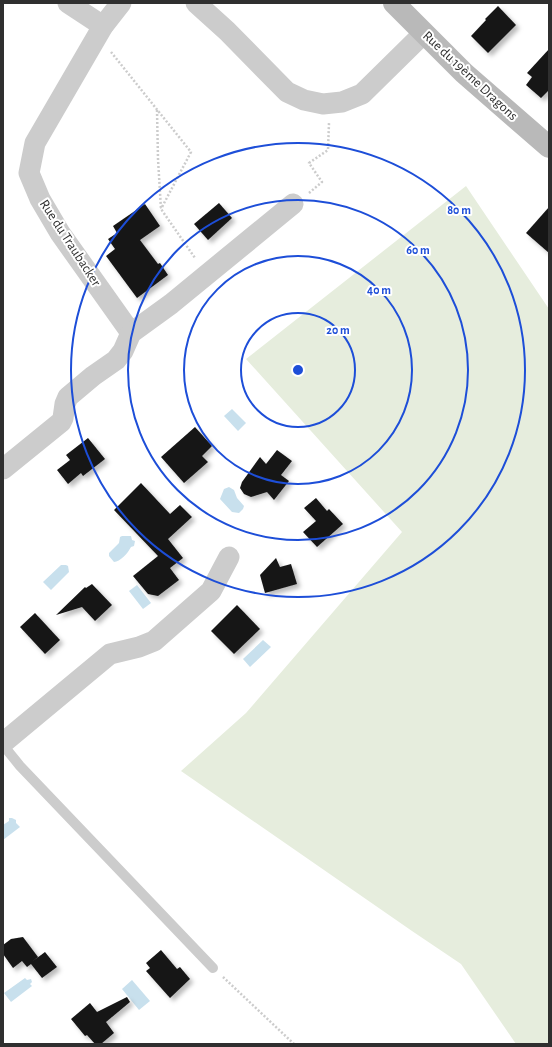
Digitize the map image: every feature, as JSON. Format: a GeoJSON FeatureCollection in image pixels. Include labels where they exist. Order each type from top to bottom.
{"type":"FeatureCollection","features":[{"type":"Feature","properties":{"kind":"main road","name":"Rue du 19ème Dragons"},"geometry":{"type":"LineString","coordinates":[[394,3],[464,74],[547,141]]}},
{"type":"Feature","properties":{"kind":"street"},"geometry":{"type":"LineString","coordinates":[[68,3],[101,31]]}},
{"type":"Feature","properties":{"kind":"street","name":"Rue du Traubacker"},"geometry":{"type":"LineString","coordinates":[[121,3],[101,31],[35,143],[29,173],[40,199],[60,233],[131,333]]}},
{"type":"Feature","properties":{"kind":"street"},"geometry":{"type":"LineString","coordinates":[[196,3],[227,31],[287,92],[304,100],[323,104],[342,102],[362,94],[424,33]]}},
{"type":"Feature","properties":{"kind":"street"},"geometry":{"type":"LineString","coordinates":[[3,469],[61,422],[68,397],[93,376],[116,360],[123,350],[131,333],[171,304],[293,204]]}},
{"type":"Feature","properties":{"kind":"street"},"geometry":{"type":"LineString","coordinates":[[3,744],[110,654],[139,648],[154,641],[211,591],[229,557]]}},
{"type":"Feature","properties":{"kind":"lane"},"geometry":{"type":"LineString","coordinates":[[3,744],[20,766],[214,968]]}},
{"type":"Feature","properties":{"kind":"path"},"geometry":{"type":"LineString","coordinates":[[101,31],[157,110],[191,152],[161,209]]}},
{"type":"Feature","properties":{"kind":"path"},"geometry":{"type":"LineString","coordinates":[[157,110],[161,209],[207,274]]}},
{"type":"Feature","properties":{"kind":"path"},"geometry":{"type":"LineString","coordinates":[[322,182],[309,163],[328,150],[329,123]]}},
{"type":"Feature","properties":{"kind":"path"},"geometry":{"type":"LineString","coordinates":[[214,968],[294,1044]]}},
{"type":"Feature","properties":{"kind":"green space"},"geometry":{"type":"Polygon","coordinates":[[[466,186],[549,309],[549,1044],[516,1044],[461,964],[181,771],[246,713],[402,532],[246,359],[466,186]]]}},
{"type":"Feature","properties":{"kind":"water"},"geometry":{"type":"Polygon","coordinates":[[[232,409],[246,423],[238,431],[224,416],[232,409]]]}},
{"type":"Feature","properties":{"kind":"water"},"geometry":{"type":"Polygon","coordinates":[[[229,487],[234,490],[237,498],[244,506],[239,513],[232,512],[220,499],[224,489],[229,487]]]}},
{"type":"Feature","properties":{"kind":"water"},"geometry":{"type":"Polygon","coordinates":[[[131,536],[132,540],[135,541],[134,546],[131,547],[121,559],[114,562],[109,556],[109,553],[119,543],[120,537],[131,536]]]}},
{"type":"Feature","properties":{"kind":"water"},"geometry":{"type":"Polygon","coordinates":[[[61,565],[68,566],[69,572],[51,590],[43,582],[61,565]]]}},
{"type":"Feature","properties":{"kind":"water"},"geometry":{"type":"Polygon","coordinates":[[[137,585],[151,603],[143,609],[129,591],[137,585]]]}},
{"type":"Feature","properties":{"kind":"water"},"geometry":{"type":"Polygon","coordinates":[[[263,640],[271,647],[250,667],[243,659],[263,640]]]}},
{"type":"Feature","properties":{"kind":"water"},"geometry":{"type":"Polygon","coordinates":[[[9,818],[16,820],[16,823],[20,827],[3,840],[3,825],[9,821],[9,818]]]}},
{"type":"Feature","properties":{"kind":"water"},"geometry":{"type":"Polygon","coordinates":[[[25,978],[27,980],[31,979],[32,982],[30,984],[32,986],[11,1002],[4,993],[25,978]]]}},
{"type":"Feature","properties":{"kind":"water"},"geometry":{"type":"Polygon","coordinates":[[[132,980],[150,1001],[139,1010],[122,989],[132,980]]]}},
{"type":"Feature","properties":{"kind":"building"},"geometry":{"type":"Polygon","coordinates":[[[498,6],[516,25],[488,53],[471,36],[498,6]]]}},
{"type":"Feature","properties":{"kind":"building"},"geometry":{"type":"Polygon","coordinates":[[[549,49],[549,91],[541,98],[526,85],[532,77],[527,73],[549,49]]]}},
{"type":"Feature","properties":{"kind":"building"},"geometry":{"type":"Polygon","coordinates":[[[219,203],[232,218],[208,240],[194,224],[219,203]]]}},
{"type":"Feature","properties":{"kind":"building"},"geometry":{"type":"Polygon","coordinates":[[[145,204],[160,226],[140,240],[158,264],[160,263],[168,275],[137,298],[106,256],[115,249],[108,239],[117,233],[113,226],[145,204]]]}},
{"type":"Feature","properties":{"kind":"building"},"geometry":{"type":"Polygon","coordinates":[[[549,207],[549,253],[526,233],[549,207]]]}},
{"type":"Feature","properties":{"kind":"building"},"geometry":{"type":"Polygon","coordinates":[[[195,427],[212,446],[202,456],[208,462],[184,483],[161,457],[195,427]]]}},
{"type":"Feature","properties":{"kind":"building"},"geometry":{"type":"Polygon","coordinates":[[[88,438],[105,459],[83,476],[81,473],[68,484],[57,470],[70,460],[66,455],[88,438]]]}},
{"type":"Feature","properties":{"kind":"building"},"geometry":{"type":"Polygon","coordinates":[[[277,450],[292,461],[281,475],[289,481],[274,500],[267,492],[251,497],[244,494],[240,488],[242,482],[260,457],[266,464],[277,450]]]}},
{"type":"Feature","properties":{"kind":"building"},"geometry":{"type":"Polygon","coordinates":[[[141,483],[170,514],[180,505],[192,517],[168,539],[183,558],[170,568],[179,580],[158,596],[148,594],[133,576],[158,556],[114,510],[141,483]]]}},
{"type":"Feature","properties":{"kind":"building"},"geometry":{"type":"Polygon","coordinates":[[[316,498],[327,511],[329,509],[343,524],[317,547],[303,532],[316,521],[304,508],[316,498]]]}},
{"type":"Feature","properties":{"kind":"building"},"geometry":{"type":"Polygon","coordinates":[[[276,558],[280,567],[291,564],[297,584],[265,593],[260,575],[276,558]]]}},
{"type":"Feature","properties":{"kind":"building"},"geometry":{"type":"Polygon","coordinates":[[[92,584],[112,605],[95,621],[82,607],[56,615],[85,587],[86,588],[92,584]]]}},
{"type":"Feature","properties":{"kind":"building"},"geometry":{"type":"Polygon","coordinates":[[[237,605],[260,629],[234,654],[211,631],[237,605]]]}},
{"type":"Feature","properties":{"kind":"building"},"geometry":{"type":"Polygon","coordinates":[[[35,613],[60,640],[45,654],[20,627],[35,613]]]}},
{"type":"Feature","properties":{"kind":"building"},"geometry":{"type":"Polygon","coordinates":[[[23,937],[38,957],[33,961],[45,952],[57,967],[42,978],[31,964],[27,967],[22,961],[13,968],[3,954],[3,945],[11,939],[23,937]]]}},
{"type":"Feature","properties":{"kind":"building"},"geometry":{"type":"Polygon","coordinates":[[[161,950],[177,969],[180,967],[190,979],[170,998],[146,971],[150,968],[146,963],[161,950]]]}},
{"type":"Feature","properties":{"kind":"building"},"geometry":{"type":"Polygon","coordinates":[[[127,997],[130,1002],[106,1022],[114,1033],[101,1044],[95,1044],[87,1035],[85,1036],[71,1019],[90,1003],[97,1012],[127,997]]]}}]}
